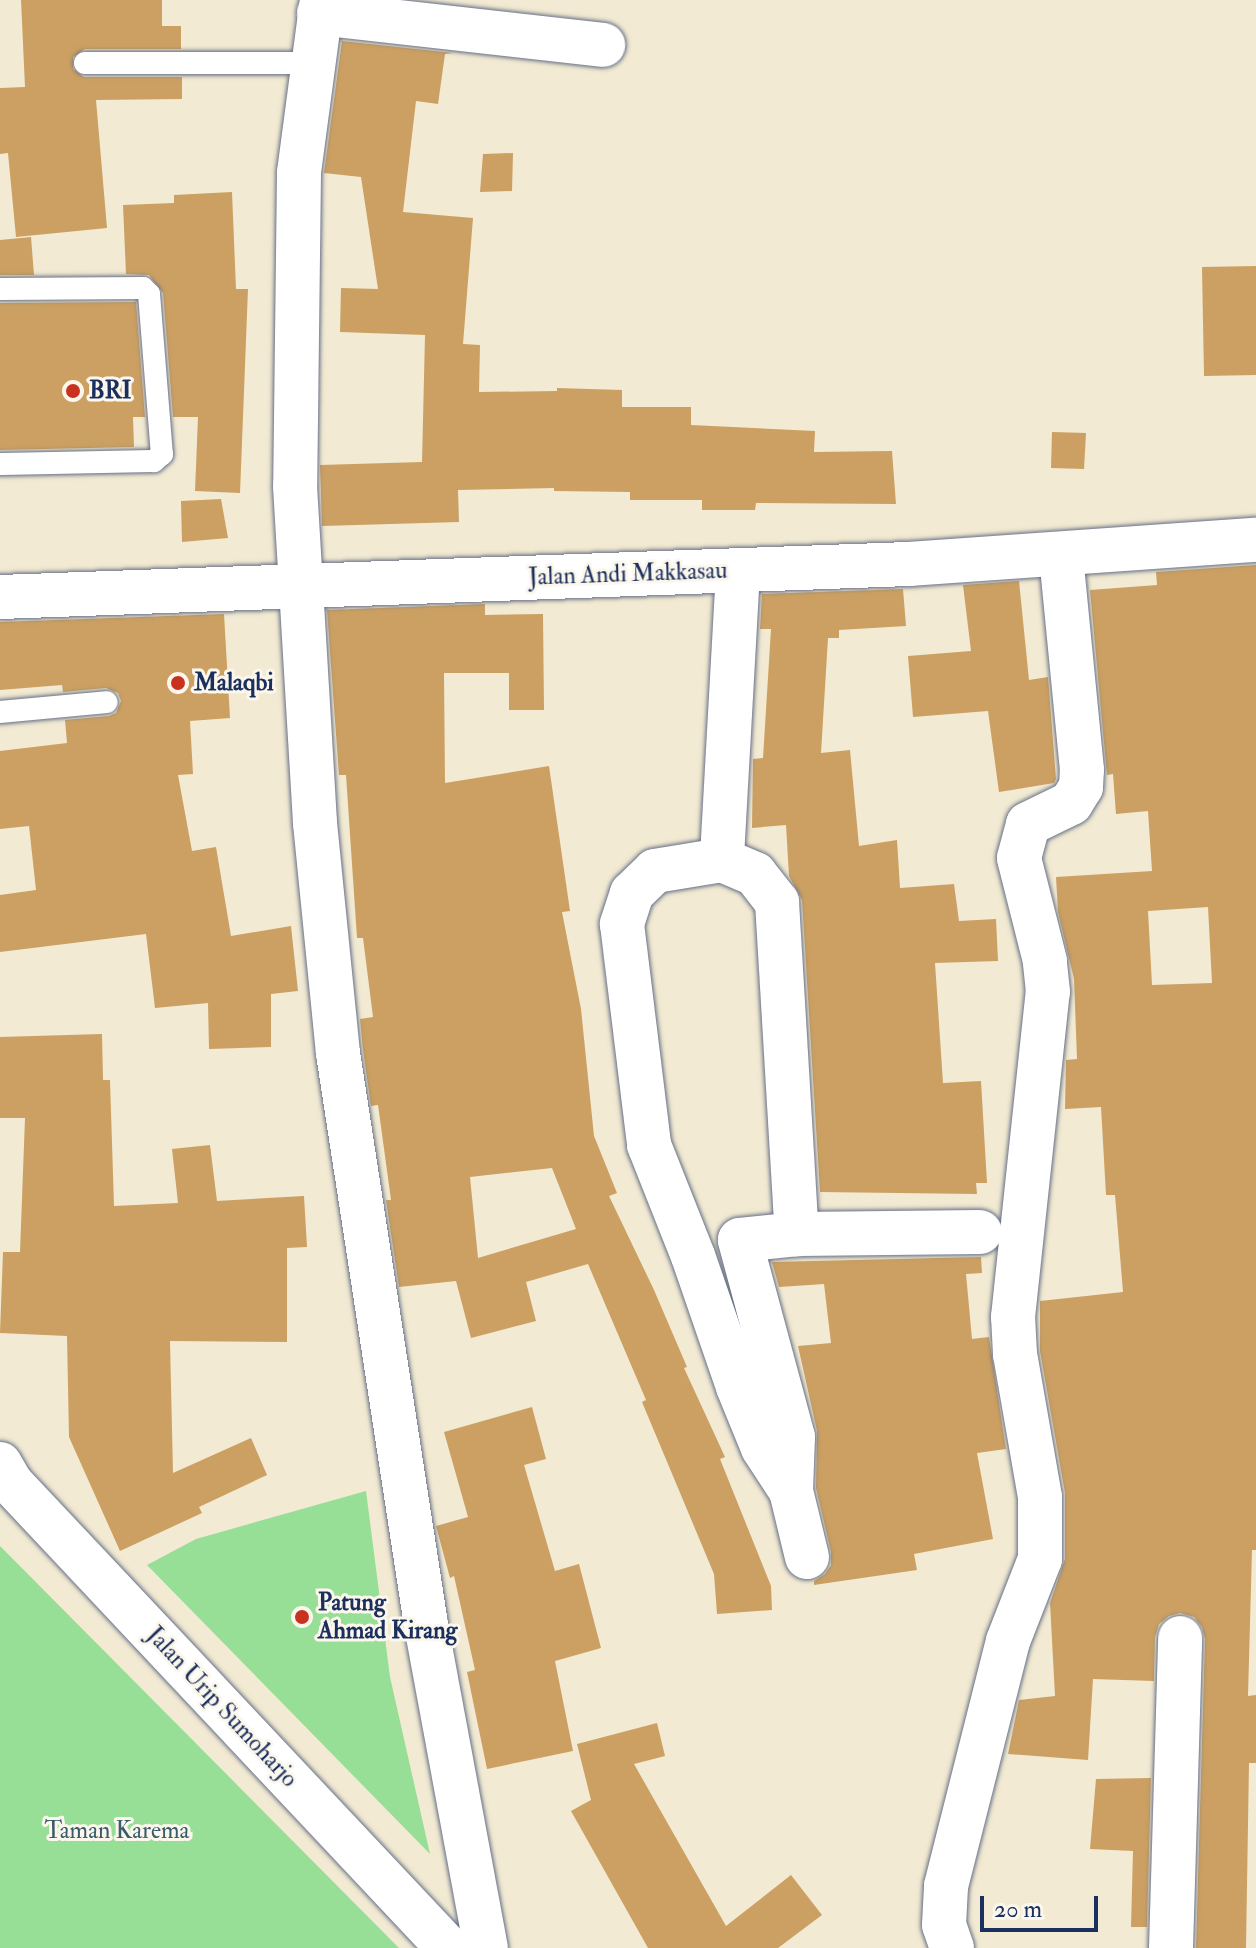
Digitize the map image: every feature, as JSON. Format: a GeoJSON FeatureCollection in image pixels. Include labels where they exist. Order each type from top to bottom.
{"type":"FeatureCollection","features":[{"type":"Feature","properties":{"kind":"street"},"geometry":{"type":"LineString","coordinates":[[486,1948],[426,1625],[338,1053],[315,823],[295,486],[299,187],[321,6],[603,45]]}},
{"type":"Feature","properties":{"kind":"street","name":"Jalan Andi Makkasau"},"geometry":{"type":"LineString","coordinates":[[0,597],[738,571],[1256,540]]}},
{"type":"Feature","properties":{"kind":"street"},"geometry":{"type":"LineString","coordinates":[[952,1948],[944,1925],[946,1886],[1008,1641],[1040,1559],[1040,1497],[1015,1354],[1013,1317],[1048,992],[1045,961],[1019,858],[1028,824],[1071,803],[1081,787],[1082,770],[1061,554]]}},
{"type":"Feature","properties":{"kind":"street"},"geometry":{"type":"LineString","coordinates":[[722,860],[738,571]]}},
{"type":"Feature","properties":{"kind":"street"},"geometry":{"type":"LineString","coordinates":[[791,1491],[763,1448],[649,1145],[622,924],[632,893],[655,871],[722,860],[755,874],[777,902],[797,1234]]}},
{"type":"Feature","properties":{"kind":"street"},"geometry":{"type":"LineString","coordinates":[[693,1256],[740,1240],[797,1234],[980,1232]]}},
{"type":"Feature","properties":{"kind":"street"},"geometry":{"type":"LineString","coordinates":[[740,1240],[793,1437],[791,1491],[807,1557]]}},
{"type":"Feature","properties":{"kind":"street","name":"Jalan Urip Sumoharjo"},"geometry":{"type":"LineString","coordinates":[[0,1464],[11,1483],[448,1948]]}},
{"type":"Feature","properties":{"kind":"street"},"geometry":{"type":"LineString","coordinates":[[1171,1948],[1180,1638]]}},
{"type":"Feature","properties":{"kind":"lane"},"geometry":{"type":"LineString","coordinates":[[85,63],[313,63]]}},
{"type":"Feature","properties":{"kind":"lane"},"geometry":{"type":"LineString","coordinates":[[0,289],[143,288],[149,294],[162,454],[154,461],[0,464]]}},
{"type":"Feature","properties":{"kind":"lane"},"geometry":{"type":"LineString","coordinates":[[0,712],[107,702]]}},
{"type":"Feature","properties":{"kind":"green space"},"geometry":{"type":"Polygon","coordinates":[[[366,1491],[390,1677],[430,1854],[147,1565],[196,1539],[366,1491]]]}},
{"type":"Feature","properties":{"kind":"green space","name":"Taman Karema"},"geometry":{"type":"Polygon","coordinates":[[[0,1546],[399,1948],[0,1948],[0,1546]]]}},
{"type":"Feature","properties":{"kind":"building"},"geometry":{"type":"Polygon","coordinates":[[[21,0],[162,0],[162,26],[181,26],[181,49],[85,49],[73,57],[73,69],[84,77],[182,77],[182,99],[96,100],[107,228],[16,237],[8,153],[0,154],[0,88],[25,87],[21,0]]]}},
{"type":"Feature","properties":{"kind":"building"},"geometry":{"type":"Polygon","coordinates":[[[342,41],[453,53],[445,54],[438,104],[416,101],[403,212],[473,218],[463,344],[480,345],[479,392],[557,391],[557,388],[622,390],[622,407],[691,407],[691,425],[815,431],[814,452],[892,451],[896,504],[756,503],[755,510],[702,510],[702,500],[630,500],[630,492],[554,491],[554,488],[458,490],[459,522],[322,526],[320,465],[422,462],[425,335],[340,332],[341,288],[378,289],[361,177],[324,173],[342,41]]]}},
{"type":"Feature","properties":{"kind":"building"},"geometry":{"type":"Polygon","coordinates":[[[513,153],[512,191],[480,192],[483,154],[513,153]]]}},
{"type":"Feature","properties":{"kind":"building"},"geometry":{"type":"Polygon","coordinates":[[[232,192],[236,289],[248,289],[240,493],[195,491],[198,417],[173,417],[163,293],[149,275],[126,274],[123,205],[174,203],[174,195],[232,192]]]}},
{"type":"Feature","properties":{"kind":"building"},"geometry":{"type":"Polygon","coordinates":[[[31,237],[34,275],[0,275],[0,240],[31,237]]]}},
{"type":"Feature","properties":{"kind":"building"},"geometry":{"type":"Polygon","coordinates":[[[1256,266],[1256,375],[1204,376],[1202,267],[1256,266]]]}},
{"type":"Feature","properties":{"kind":"building"},"geometry":{"type":"Polygon","coordinates":[[[136,302],[145,417],[133,417],[134,447],[0,450],[0,303],[136,302]]]}},
{"type":"Feature","properties":{"kind":"building"},"geometry":{"type":"Polygon","coordinates":[[[1052,432],[1086,433],[1084,469],[1051,468],[1052,432]]]}},
{"type":"Feature","properties":{"kind":"building"},"geometry":{"type":"Polygon","coordinates":[[[221,499],[228,538],[182,542],[181,501],[221,499]]]}},
{"type":"Feature","properties":{"kind":"building"},"geometry":{"type":"Polygon","coordinates":[[[1256,565],[1256,1550],[1252,1550],[1248,1696],[1256,1695],[1256,1763],[1249,1763],[1246,1948],[1196,1948],[1205,1639],[1202,1627],[1194,1617],[1180,1613],[1169,1616],[1159,1624],[1155,1637],[1154,1681],[1093,1679],[1088,1760],[1008,1754],[1019,1700],[1055,1696],[1050,1603],[1065,1559],[1065,1493],[1040,1351],[1040,1301],[1123,1292],[1115,1195],[1106,1195],[1101,1107],[1065,1109],[1066,1060],[1077,1059],[1074,979],[1058,912],[1056,877],[1152,871],[1148,811],[1116,814],[1113,774],[1107,775],[1090,590],[1157,585],[1156,572],[1256,565]],[[1208,907],[1148,911],[1152,985],[1212,983],[1208,907]]]}},
{"type":"Feature","properties":{"kind":"building"},"geometry":{"type":"Polygon","coordinates":[[[1019,581],[1029,680],[1048,677],[1056,779],[1054,783],[999,792],[988,711],[913,717],[908,656],[971,651],[963,585],[1019,581]]]}},
{"type":"Feature","properties":{"kind":"building"},"geometry":{"type":"Polygon","coordinates":[[[903,589],[906,626],[839,630],[839,638],[828,638],[821,753],[850,750],[859,846],[897,840],[900,888],[954,884],[959,921],[996,919],[998,961],[935,963],[943,1083],[981,1081],[987,1183],[976,1183],[977,1194],[820,1192],[802,900],[789,876],[786,825],[752,828],[753,759],[763,758],[771,629],[760,629],[762,594],[903,589]]]}},
{"type":"Feature","properties":{"kind":"building"},"geometry":{"type":"Polygon","coordinates":[[[485,604],[485,615],[543,614],[544,710],[509,710],[509,673],[444,673],[445,783],[549,766],[570,911],[562,912],[581,1009],[594,1136],[617,1193],[609,1196],[654,1290],[687,1367],[684,1368],[725,1457],[720,1459],[771,1586],[772,1610],[717,1614],[714,1574],[642,1402],[646,1400],[588,1264],[526,1282],[536,1321],[471,1338],[456,1281],[399,1287],[386,1200],[391,1200],[378,1105],[371,1106],[363,1050],[360,1019],[373,1017],[363,938],[357,938],[346,775],[339,775],[327,610],[485,604]],[[552,1168],[470,1177],[478,1258],[576,1229],[552,1168]]]}},
{"type":"Feature","properties":{"kind":"building"},"geometry":{"type":"Polygon","coordinates":[[[224,614],[230,718],[190,721],[193,774],[178,775],[192,851],[216,847],[231,936],[291,926],[298,991],[271,994],[271,1047],[209,1049],[208,1003],[155,1008],[146,934],[0,952],[0,895],[36,890],[29,826],[0,829],[0,751],[67,743],[65,720],[109,716],[116,713],[121,701],[118,693],[106,688],[63,692],[62,685],[0,690],[0,622],[224,614]]]}},
{"type":"Feature","properties":{"kind":"building"},"geometry":{"type":"Polygon","coordinates":[[[102,1034],[103,1080],[110,1080],[114,1206],[178,1203],[172,1149],[210,1145],[217,1201],[304,1196],[307,1247],[287,1248],[287,1342],[170,1341],[173,1473],[251,1438],[267,1475],[199,1507],[202,1513],[120,1551],[69,1437],[67,1336],[0,1333],[3,1252],[20,1252],[25,1118],[0,1118],[0,1037],[102,1034]]]}},
{"type":"Feature","properties":{"kind":"building"},"geometry":{"type":"Polygon","coordinates":[[[981,1257],[982,1273],[966,1274],[972,1339],[989,1337],[1006,1449],[977,1453],[993,1539],[914,1554],[917,1570],[814,1585],[814,1581],[825,1574],[831,1565],[831,1552],[816,1488],[817,1431],[798,1346],[831,1343],[824,1284],[779,1287],[772,1262],[981,1257]]]}},
{"type":"Feature","properties":{"kind":"building"},"geometry":{"type":"Polygon","coordinates":[[[532,1407],[546,1459],[524,1465],[555,1571],[579,1564],[601,1648],[555,1661],[573,1751],[487,1769],[467,1672],[475,1670],[454,1576],[450,1578],[436,1526],[468,1517],[444,1432],[532,1407]]]}},
{"type":"Feature","properties":{"kind":"building"},"geometry":{"type":"Polygon","coordinates":[[[657,1723],[665,1756],[634,1764],[726,1926],[791,1875],[822,1915],[778,1948],[648,1948],[571,1811],[591,1800],[577,1744],[657,1723]]]}},
{"type":"Feature","properties":{"kind":"building"},"geometry":{"type":"Polygon","coordinates":[[[1151,1778],[1147,1927],[1131,1927],[1133,1851],[1090,1849],[1096,1779],[1151,1778]]]}},
{"type":"Feature","properties":{"kind":"place","name":"BRI"},"geometry":{"type":"Point","coordinates":[73,391]}},
{"type":"Feature","properties":{"kind":"place","name":"Malaqbi"},"geometry":{"type":"Point","coordinates":[178,683]}},
{"type":"Feature","properties":{"kind":"place","name":"Patung Ahmad Kirang"},"geometry":{"type":"Point","coordinates":[302,1617]}}]}
